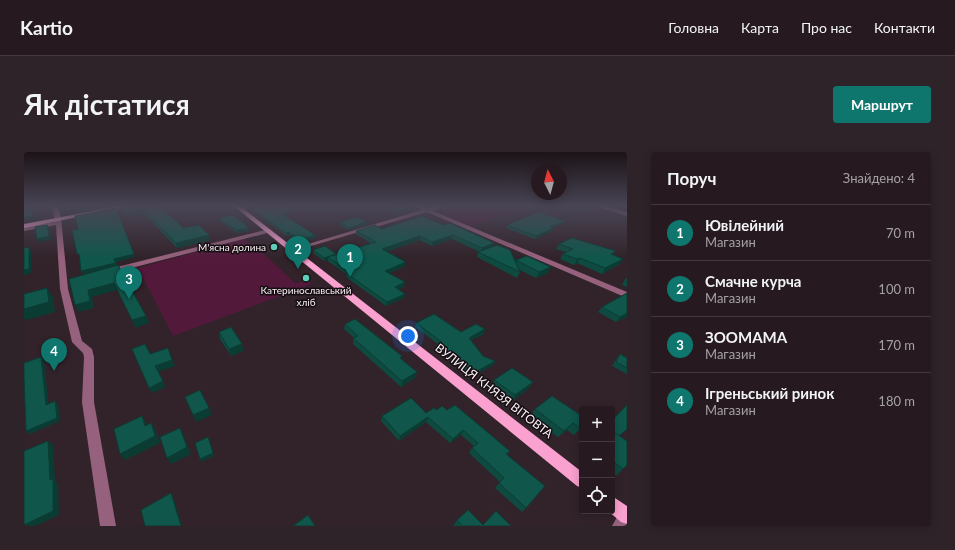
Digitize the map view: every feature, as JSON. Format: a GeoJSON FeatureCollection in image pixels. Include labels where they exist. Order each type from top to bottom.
{"type":"FeatureCollection","features":[{"type":"Feature","properties":{"kind":"main road","name":"ВУЛИЦЯ КНЯЗЯ ВІТОВТА"},"geometry":{"type":"LineString","coordinates":[[259,223],[579,479]]}},
{"type":"Feature","properties":{"kind":"main road"},"geometry":{"type":"LineString","coordinates":[[615,506],[627,516]]}},
{"type":"Feature","properties":{"kind":"street"},"geometry":{"type":"LineString","coordinates":[[24,227],[44,223]]}},
{"type":"Feature","properties":{"kind":"street"},"geometry":{"type":"LineString","coordinates":[[58,223],[66,282],[77,342],[88,352],[89,357],[88,402],[108,526]]}},
{"type":"Feature","properties":{"kind":"street"},"geometry":{"type":"LineString","coordinates":[[292,250],[382,223]]}},
{"type":"Feature","properties":{"kind":"street"},"geometry":{"type":"LineString","coordinates":[[459,223],[627,295]]}},
{"type":"Feature","properties":{"kind":"street"},"geometry":{"type":"LineString","coordinates":[[102,274],[269,231]]}},
{"type":"Feature","properties":{"kind":"street"},"geometry":{"type":"LineString","coordinates":[[620,526],[627,516]]}},
{"type":"Feature","properties":{"kind":"shaded area"},"geometry":{"type":"Polygon","coordinates":[[[465,223],[479,223],[471,226],[465,223]]]}},
{"type":"Feature","properties":{"kind":"shaded area"},"geometry":{"type":"Polygon","coordinates":[[[244,239],[265,255],[295,283],[309,281],[312,284],[173,336],[138,268],[244,239]]]}},
{"type":"Feature","properties":{"kind":"building"},"geometry":{"type":"Polygon","coordinates":[[[77,223],[122,223],[134,254],[114,259],[116,263],[81,271],[79,254],[77,254],[72,230],[78,229],[77,223]]]}},
{"type":"Feature","properties":{"kind":"building"},"geometry":{"type":"Polygon","coordinates":[[[157,223],[178,223],[183,228],[199,225],[209,235],[176,243],[157,223]]]}},
{"type":"Feature","properties":{"kind":"building"},"geometry":{"type":"Polygon","coordinates":[[[227,223],[243,223],[249,228],[236,230],[227,223]]]}},
{"type":"Feature","properties":{"kind":"building"},"geometry":{"type":"Polygon","coordinates":[[[273,223],[297,223],[315,235],[300,240],[289,232],[286,233],[273,223]]]}},
{"type":"Feature","properties":{"kind":"building"},"geometry":{"type":"Polygon","coordinates":[[[342,223],[363,223],[349,228],[342,223]]]}},
{"type":"Feature","properties":{"kind":"building"},"geometry":{"type":"Polygon","coordinates":[[[399,223],[439,223],[443,225],[451,223],[494,243],[482,248],[453,235],[432,242],[420,236],[382,249],[406,262],[385,271],[405,282],[395,287],[405,294],[387,302],[346,273],[349,272],[328,257],[376,242],[356,231],[375,225],[382,229],[399,223]]]}},
{"type":"Feature","properties":{"kind":"building"},"geometry":{"type":"Polygon","coordinates":[[[511,223],[559,223],[550,227],[554,228],[536,236],[507,225],[511,223]]]}},
{"type":"Feature","properties":{"kind":"building"},"geometry":{"type":"Polygon","coordinates":[[[47,225],[49,236],[37,239],[35,227],[47,225]]]}},
{"type":"Feature","properties":{"kind":"building"},"geometry":{"type":"Polygon","coordinates":[[[572,238],[616,251],[611,254],[623,259],[605,268],[580,258],[577,259],[563,254],[573,249],[559,244],[572,238]]]}},
{"type":"Feature","properties":{"kind":"building"},"geometry":{"type":"Polygon","coordinates":[[[497,245],[510,250],[520,272],[478,252],[497,245]]]}},
{"type":"Feature","properties":{"kind":"building"},"geometry":{"type":"Polygon","coordinates":[[[325,246],[336,254],[324,258],[313,250],[325,246]]]}},
{"type":"Feature","properties":{"kind":"building"},"geometry":{"type":"Polygon","coordinates":[[[29,247],[29,269],[24,270],[24,248],[29,247]]]}},
{"type":"Feature","properties":{"kind":"building"},"geometry":{"type":"Polygon","coordinates":[[[527,256],[551,267],[539,272],[516,260],[527,256]]]}},
{"type":"Feature","properties":{"kind":"building"},"geometry":{"type":"Polygon","coordinates":[[[118,265],[146,316],[132,320],[114,283],[88,290],[90,301],[75,305],[69,279],[118,265]]]}},
{"type":"Feature","properties":{"kind":"building"},"geometry":{"type":"Polygon","coordinates":[[[47,288],[49,302],[24,309],[24,294],[47,288]]]}},
{"type":"Feature","properties":{"kind":"building"},"geometry":{"type":"Polygon","coordinates":[[[627,293],[627,313],[620,317],[602,307],[627,293]]]}},
{"type":"Feature","properties":{"kind":"building"},"geometry":{"type":"Polygon","coordinates":[[[434,314],[461,332],[476,324],[485,329],[469,338],[483,356],[495,361],[474,373],[437,344],[442,342],[416,323],[434,314]]]}},
{"type":"Feature","properties":{"kind":"building"},"geometry":{"type":"Polygon","coordinates":[[[355,319],[402,356],[400,358],[417,372],[402,381],[353,338],[358,336],[345,324],[355,319]]]}},
{"type":"Feature","properties":{"kind":"building"},"geometry":{"type":"Polygon","coordinates":[[[231,327],[242,344],[229,349],[219,332],[231,327]]]}},
{"type":"Feature","properties":{"kind":"building"},"geometry":{"type":"Polygon","coordinates":[[[145,344],[150,354],[168,348],[172,360],[155,366],[163,381],[149,388],[132,349],[145,344]]]}},
{"type":"Feature","properties":{"kind":"building"},"geometry":{"type":"Polygon","coordinates":[[[620,354],[627,358],[627,368],[616,362],[620,354]]]}},
{"type":"Feature","properties":{"kind":"building"},"geometry":{"type":"Polygon","coordinates":[[[41,357],[46,405],[55,401],[57,418],[26,431],[24,363],[41,357]]]}},
{"type":"Feature","properties":{"kind":"building"},"geometry":{"type":"Polygon","coordinates":[[[512,368],[533,382],[515,395],[494,380],[512,368]]]}},
{"type":"Feature","properties":{"kind":"building"},"geometry":{"type":"Polygon","coordinates":[[[200,390],[209,408],[193,415],[185,397],[200,390]]]}},
{"type":"Feature","properties":{"kind":"building"},"geometry":{"type":"Polygon","coordinates":[[[552,396],[579,414],[579,427],[573,423],[564,431],[535,409],[552,396]]]}},
{"type":"Feature","properties":{"kind":"building"},"geometry":{"type":"Polygon","coordinates":[[[411,398],[426,413],[434,408],[437,410],[442,406],[447,410],[455,405],[510,451],[506,454],[545,486],[526,508],[499,483],[504,478],[472,448],[478,443],[463,430],[453,439],[428,417],[400,436],[382,416],[411,398]]]}},
{"type":"Feature","properties":{"kind":"building"},"geometry":{"type":"Polygon","coordinates":[[[627,405],[627,429],[619,436],[615,434],[615,417],[627,405]]]}},
{"type":"Feature","properties":{"kind":"building"},"geometry":{"type":"Polygon","coordinates":[[[142,416],[145,426],[151,423],[155,436],[120,454],[114,429],[142,416]]]}},
{"type":"Feature","properties":{"kind":"building"},"geometry":{"type":"Polygon","coordinates":[[[180,428],[187,447],[167,458],[160,437],[180,428]]]}},
{"type":"Feature","properties":{"kind":"building"},"geometry":{"type":"Polygon","coordinates":[[[615,433],[627,441],[627,465],[623,469],[615,463],[615,433]]]}},
{"type":"Feature","properties":{"kind":"building"},"geometry":{"type":"Polygon","coordinates":[[[208,437],[213,453],[200,459],[195,443],[208,437]]]}},
{"type":"Feature","properties":{"kind":"building"},"geometry":{"type":"Polygon","coordinates":[[[48,441],[50,480],[53,479],[53,511],[24,525],[24,451],[48,441]]]}},
{"type":"Feature","properties":{"kind":"building"},"geometry":{"type":"Polygon","coordinates":[[[171,493],[181,526],[145,526],[141,510],[171,493]]]}},
{"type":"Feature","properties":{"kind":"building"},"geometry":{"type":"Polygon","coordinates":[[[468,510],[483,525],[496,511],[511,526],[462,526],[457,520],[468,510]]]}},
{"type":"Feature","properties":{"kind":"building"},"geometry":{"type":"Polygon","coordinates":[[[308,515],[315,526],[293,526],[308,515]]]}},
{"type":"Feature","properties":{"kind":"place","name":"М'ясна долина"},"geometry":{"type":"Point","coordinates":[274,247]}},
{"type":"Feature","properties":{"kind":"place","name":"Смачне курча"},"geometry":{"type":"Point","coordinates":[298,269]}},
{"type":"Feature","properties":{"kind":"place","name":"Ювілейний"},"geometry":{"type":"Point","coordinates":[350,277]}},
{"type":"Feature","properties":{"kind":"place","name":"Катеринославський хліб"},"geometry":{"type":"Point","coordinates":[306,278]}},
{"type":"Feature","properties":{"kind":"place","name":"ЗООМАМА"},"geometry":{"type":"Point","coordinates":[129,299]}},
{"type":"Feature","properties":{"kind":"place","name":"Ігреньський ринок"},"geometry":{"type":"Point","coordinates":[54,371]}}]}
